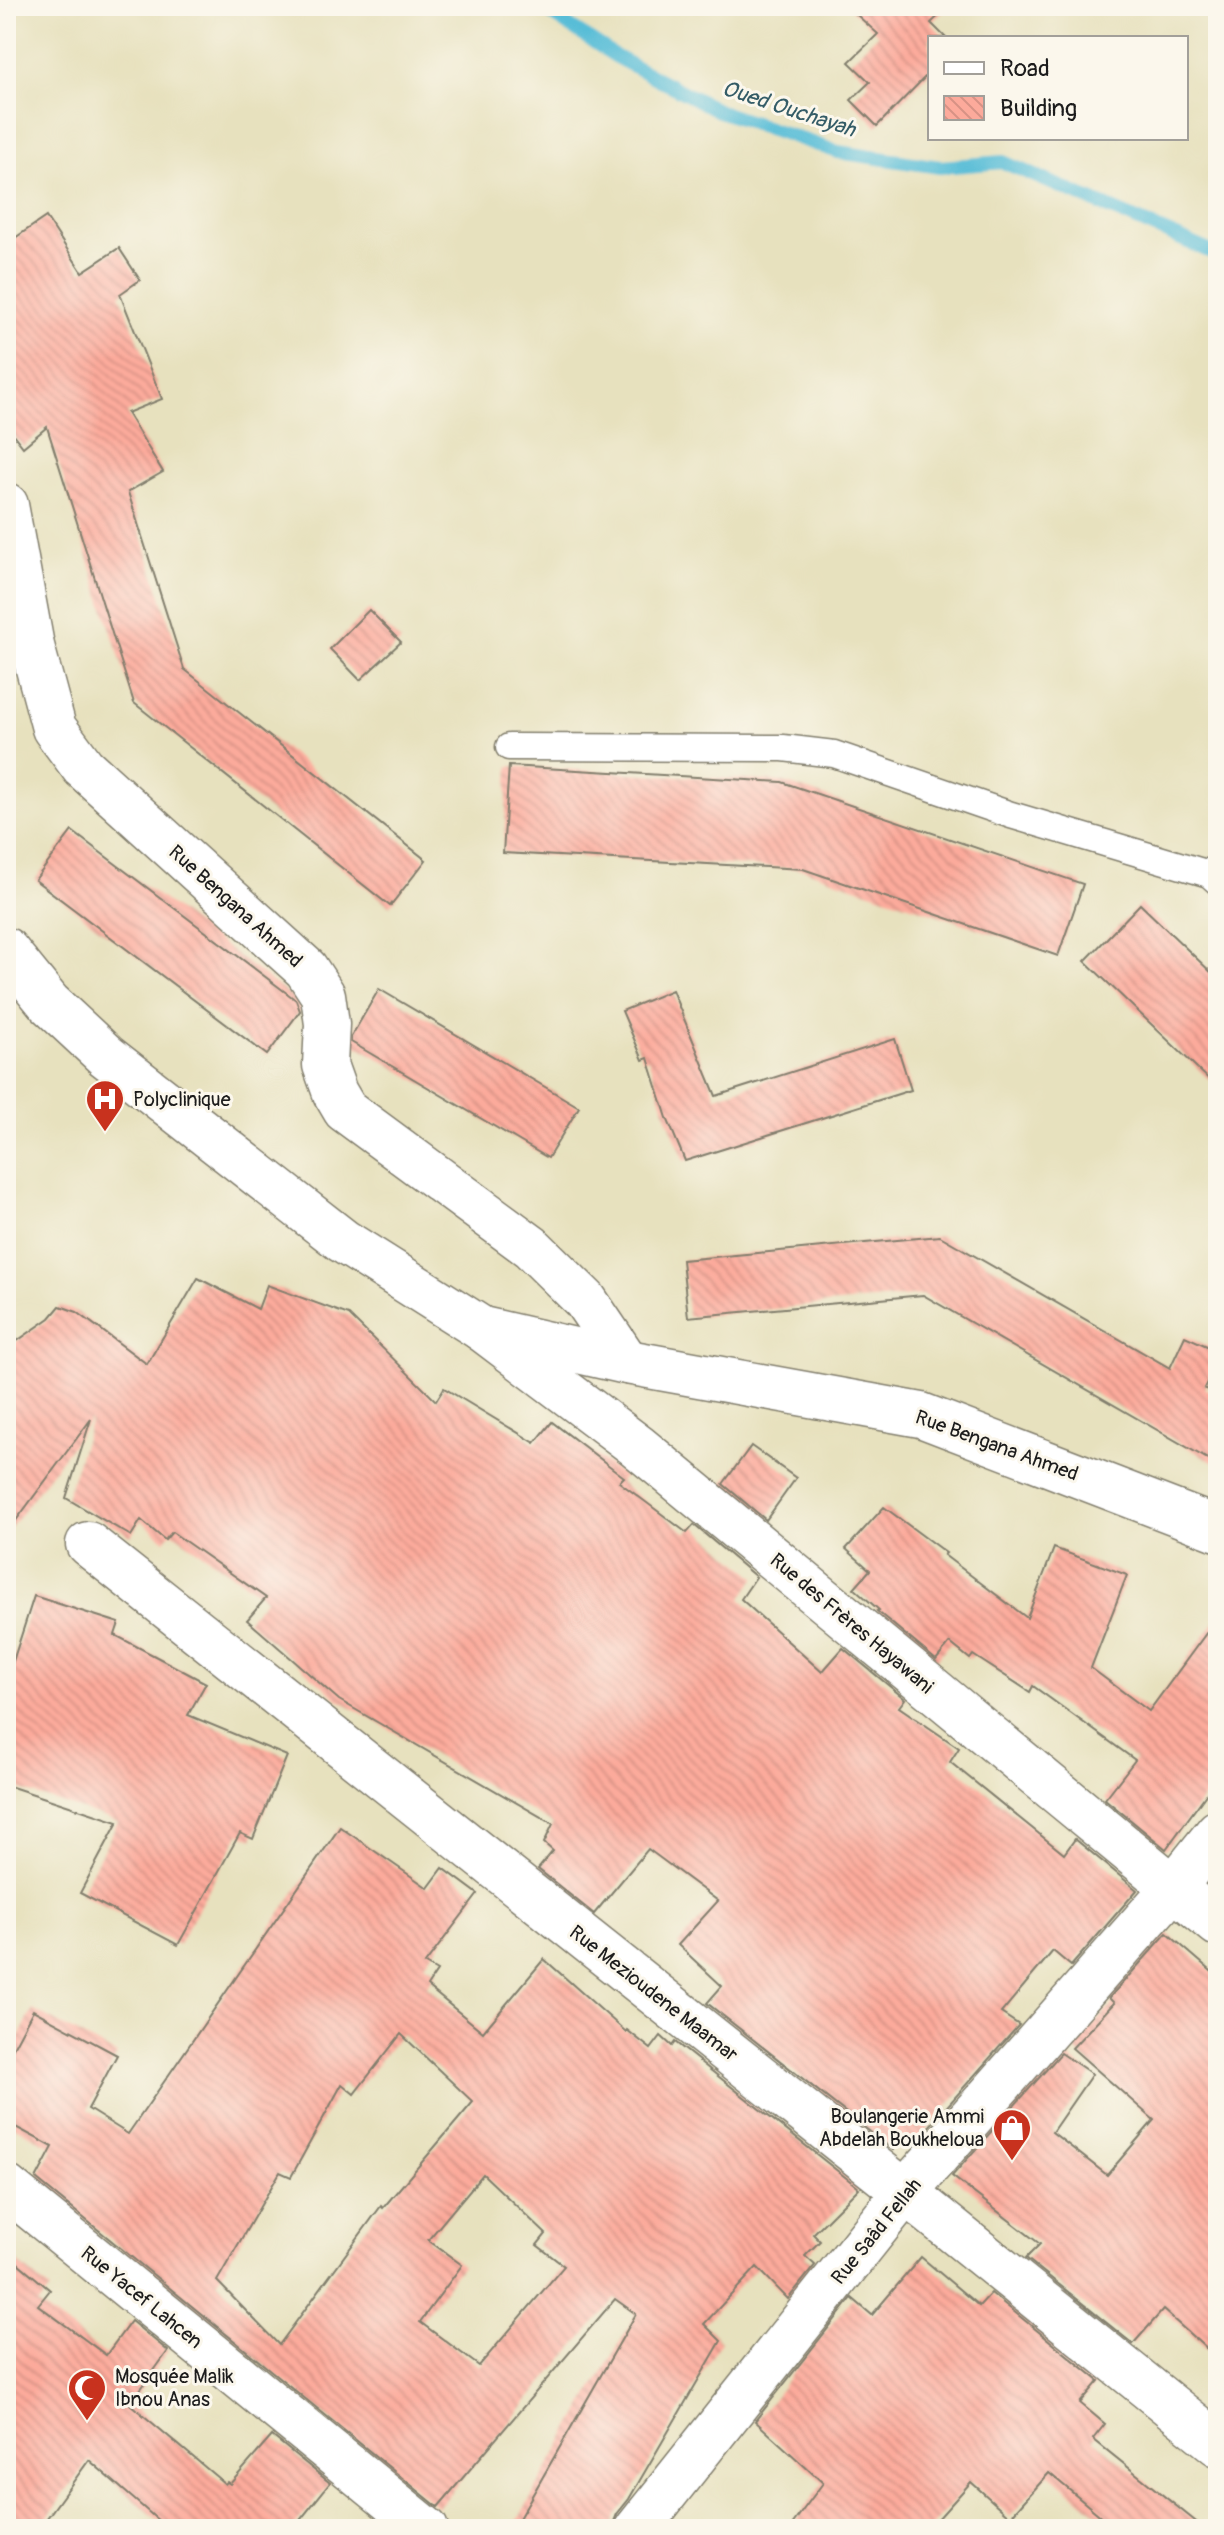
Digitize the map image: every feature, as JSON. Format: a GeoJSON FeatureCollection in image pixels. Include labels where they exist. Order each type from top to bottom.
{"type":"FeatureCollection","features":[{"type":"Feature","properties":{"kind":"street","name":"Rue Bengana Ahmed"},"geometry":{"type":"LineString","coordinates":[[6,505],[32,646],[54,728],[83,767],[306,969],[323,995],[327,1024],[325,1065],[345,1110],[531,1247],[585,1300],[627,1362]]}},
{"type":"Feature","properties":{"kind":"street","name":"Rue Bengana Ahmed"},"geometry":{"type":"LineString","coordinates":[[6,950],[49,1003],[106,1056],[343,1241],[482,1329],[627,1362],[921,1415],[1218,1529]]}},
{"type":"Feature","properties":{"kind":"street","name":"Rue des Frères Hayawani"},"geometry":{"type":"LineString","coordinates":[[482,1329],[637,1446],[1218,1924]]}},
{"type":"Feature","properties":{"kind":"street","name":"Rue Mezioudene Maamar"},"geometry":{"type":"LineString","coordinates":[[88,1544],[1218,2444]]}},
{"type":"Feature","properties":{"kind":"street","name":"Rue Saâd Fellah"},"geometry":{"type":"LineString","coordinates":[[637,2529],[905,2192],[1173,1888],[1218,1832]]}},
{"type":"Feature","properties":{"kind":"street","name":"Rue Yacef Lahcen"},"geometry":{"type":"LineString","coordinates":[[6,2187],[426,2529]]}},
{"type":"Feature","properties":{"kind":"lane"},"geometry":{"type":"LineString","coordinates":[[509,747],[783,748],[834,754],[1011,815],[1209,874],[1218,882]]}},
{"type":"Feature","properties":{"kind":"building"},"geometry":{"type":"Polygon","coordinates":[[[847,6],[949,6],[931,23],[944,36],[928,36],[928,74],[877,126],[851,100],[870,82],[849,62],[878,34],[847,6]]]}},
{"type":"Feature","properties":{"kind":"building"},"geometry":{"type":"Polygon","coordinates":[[[46,217],[82,272],[119,248],[140,280],[120,294],[162,399],[127,413],[163,472],[128,492],[184,669],[426,860],[390,906],[134,703],[47,427],[23,447],[6,425],[6,244],[46,217]]]}},
{"type":"Feature","properties":{"kind":"building"},"geometry":{"type":"Polygon","coordinates":[[[369,610],[401,642],[360,680],[330,649],[369,610]]]}},
{"type":"Feature","properties":{"kind":"building"},"geometry":{"type":"Polygon","coordinates":[[[509,766],[782,782],[1083,884],[1058,956],[803,869],[503,853],[509,766]]]}},
{"type":"Feature","properties":{"kind":"building"},"geometry":{"type":"Polygon","coordinates":[[[72,831],[296,1000],[300,1011],[267,1055],[35,880],[72,831]]]}},
{"type":"Feature","properties":{"kind":"building"},"geometry":{"type":"Polygon","coordinates":[[[1140,904],[1218,979],[1218,1088],[1085,961],[1140,904]]]}},
{"type":"Feature","properties":{"kind":"building"},"geometry":{"type":"Polygon","coordinates":[[[379,989],[579,1107],[548,1158],[351,1042],[379,989]]]}},
{"type":"Feature","properties":{"kind":"building"},"geometry":{"type":"Polygon","coordinates":[[[672,990],[716,1096],[895,1039],[911,1090],[685,1161],[667,1118],[648,1058],[643,1060],[622,1011],[672,990]]]}},
{"type":"Feature","properties":{"kind":"building"},"geometry":{"type":"Polygon","coordinates":[[[940,1236],[1170,1368],[1185,1336],[1218,1351],[1218,1361],[1204,1388],[1218,1396],[1218,1465],[923,1295],[688,1317],[682,1260],[940,1236]]]}},
{"type":"Feature","properties":{"kind":"building"},"geometry":{"type":"Polygon","coordinates":[[[198,1278],[258,1309],[267,1285],[349,1315],[436,1401],[444,1388],[535,1443],[552,1422],[624,1477],[619,1482],[687,1533],[694,1525],[756,1577],[741,1599],[822,1672],[843,1648],[905,1699],[899,1707],[959,1748],[950,1762],[1064,1854],[1075,1839],[1137,1890],[1071,1966],[1053,1951],[1001,2013],[1019,2025],[913,2145],[902,2137],[893,2150],[707,2003],[722,1986],[678,1945],[718,1901],[648,1849],[594,1914],[538,1869],[553,1851],[544,1843],[553,1824],[339,1700],[247,1620],[266,1598],[172,1532],[165,1540],[141,1520],[131,1536],[66,1498],[91,1419],[6,1534],[6,1356],[10,1346],[50,1318],[60,1306],[77,1312],[147,1364],[198,1278]]]}},
{"type":"Feature","properties":{"kind":"building"},"geometry":{"type":"Polygon","coordinates":[[[751,1446],[796,1478],[766,1520],[723,1484],[751,1446]]]}},
{"type":"Feature","properties":{"kind":"building"},"geometry":{"type":"Polygon","coordinates":[[[884,1507],[1027,1618],[1054,1548],[1127,1575],[1091,1668],[1149,1711],[1218,1617],[1218,1778],[1166,1849],[1105,1799],[1135,1760],[1033,1686],[1030,1692],[973,1655],[970,1659],[950,1643],[936,1660],[854,1588],[870,1570],[846,1549],[884,1507]]]}},
{"type":"Feature","properties":{"kind":"building"},"geometry":{"type":"Polygon","coordinates":[[[34,1596],[119,1623],[115,1635],[206,1683],[188,1715],[287,1756],[253,1839],[240,1833],[178,1945],[80,1893],[118,1822],[6,1785],[6,1683],[34,1596]]]}},
{"type":"Feature","properties":{"kind":"building"},"geometry":{"type":"Polygon","coordinates":[[[340,1827],[428,1888],[443,1868],[478,1894],[425,1964],[437,1971],[427,1986],[483,2032],[544,1959],[626,2032],[651,2049],[661,2036],[672,2046],[675,2042],[859,2188],[813,2234],[820,2241],[805,2256],[815,2265],[788,2299],[757,2267],[704,2324],[721,2341],[611,2529],[513,2529],[636,2314],[615,2299],[438,2507],[36,2179],[53,2147],[6,2122],[6,2061],[33,2010],[117,2055],[88,2109],[128,2134],[340,1827]],[[401,2034],[354,2094],[342,2084],[291,2177],[280,2172],[217,2281],[279,2345],[381,2206],[383,2208],[473,2102],[401,2034]],[[483,2174],[428,2240],[462,2265],[420,2322],[479,2366],[564,2266],[537,2245],[546,2234],[483,2174]]]}},
{"type":"Feature","properties":{"kind":"building"},"geometry":{"type":"Polygon","coordinates":[[[1167,1933],[1218,1977],[1218,2359],[1163,2310],[1133,2344],[1026,2258],[1040,2244],[952,2176],[1061,2053],[1092,2074],[1052,2132],[1107,2175],[1154,2120],[1072,2048],[1114,2003],[1109,1998],[1167,1933]]]}},
{"type":"Feature","properties":{"kind":"building"},"geometry":{"type":"Polygon","coordinates":[[[6,2253],[50,2290],[38,2305],[106,2355],[131,2321],[168,2351],[130,2404],[225,2484],[230,2484],[272,2436],[330,2483],[293,2529],[168,2529],[89,2460],[39,2529],[6,2529],[6,2253]]]}},
{"type":"Feature","properties":{"kind":"building"},"geometry":{"type":"Polygon","coordinates":[[[921,2257],[979,2306],[991,2293],[1099,2381],[1080,2403],[1105,2424],[1093,2439],[1205,2529],[1116,2529],[1049,2473],[1010,2517],[971,2482],[929,2529],[789,2529],[823,2483],[755,2421],[852,2298],[872,2315],[921,2257]]]}},
{"type":"Feature","properties":{"kind":"waterway","name":"Oued Ouchayah"},"geometry":{"type":"LineString","coordinates":[[545,6],[554,16],[618,58],[719,111],[838,152],[940,167],[1003,162],[1218,255]]}},
{"type":"Feature","properties":{"kind":"place","name":"Polyclinique"},"geometry":{"type":"Point","coordinates":[105,1133]}},
{"type":"Feature","properties":{"kind":"place","name":"Boulangerie Ammi Abdelah Boukheloua"},"geometry":{"type":"Point","coordinates":[1012,2162]}},
{"type":"Feature","properties":{"kind":"place","name":"Mosquée Malik Ibnou Anas"},"geometry":{"type":"Point","coordinates":[87,2422]}}]}
